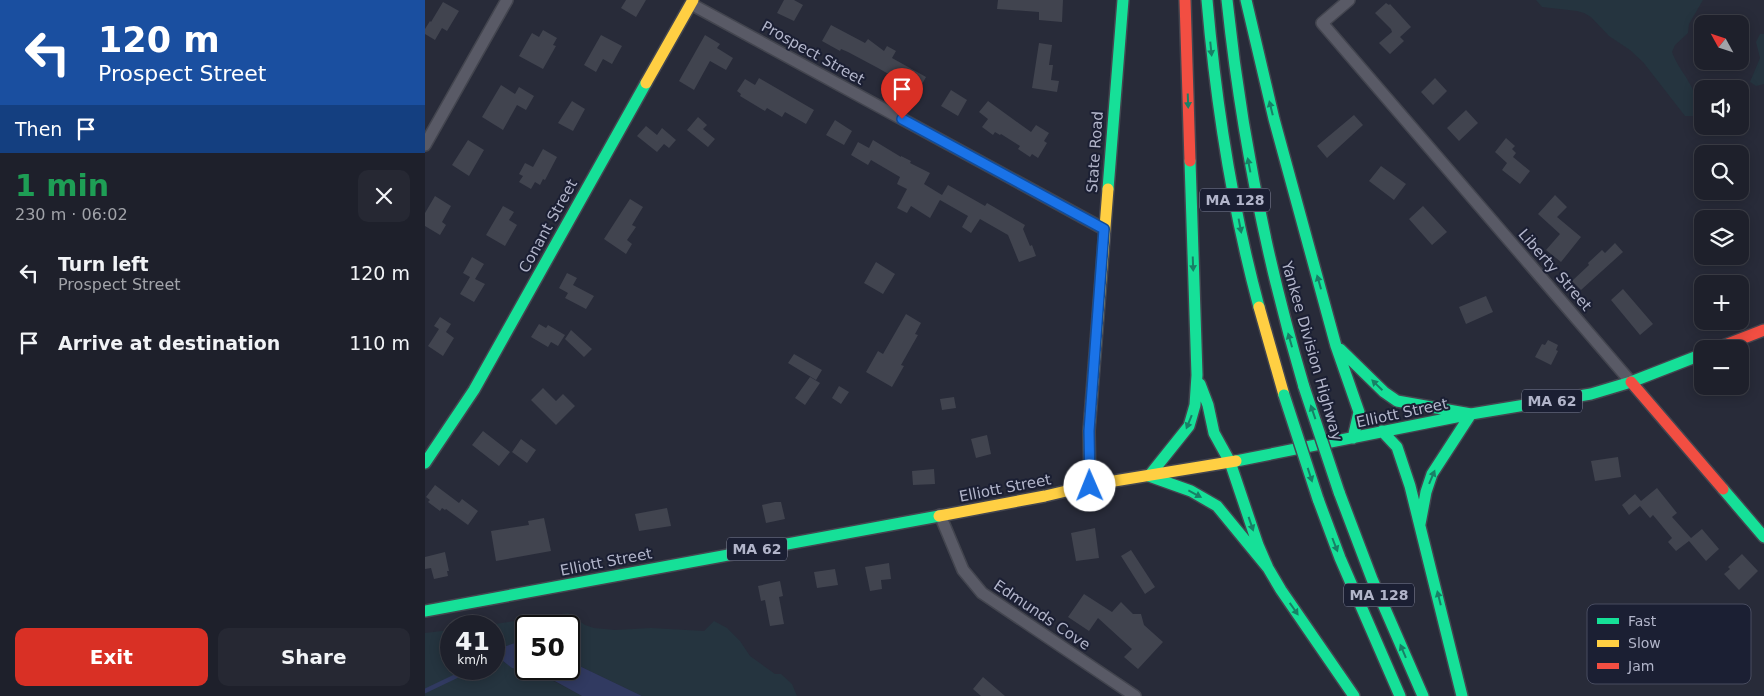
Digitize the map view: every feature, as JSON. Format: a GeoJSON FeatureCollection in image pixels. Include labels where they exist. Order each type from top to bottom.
{"type":"FeatureCollection","features":[{"type":"Feature","properties":{"kind":"main road","name":"State Road"},"geometry":{"type":"LineString","coordinates":[[1090,486],[1089,431],[1123,0]]}},
{"type":"Feature","properties":{"kind":"main road"},"geometry":{"type":"LineString","coordinates":[[1185,0],[1197,375],[1195,405],[1189,426],[1149,476],[1191,491],[1217,506],[1268,568]]}},
{"type":"Feature","properties":{"kind":"main road","name":"MA 128"},"geometry":{"type":"LineString","coordinates":[[1207,0],[1211,48],[1223,138],[1239,224],[1283,395],[1340,558],[1400,696]]}},
{"type":"Feature","properties":{"kind":"main road","name":"Yankee Division Highway"},"geometry":{"type":"LineString","coordinates":[[1227,0],[1246,152],[1275,286],[1304,387],[1339,492],[1372,579],[1423,696]]}},
{"type":"Feature","properties":{"kind":"main road"},"geometry":{"type":"LineString","coordinates":[[1246,0],[1274,119],[1336,346],[1359,412],[1353,438]]}},
{"type":"Feature","properties":{"kind":"main road","name":"Conant Street"},"geometry":{"type":"LineString","coordinates":[[425,464],[474,390],[692,2]]}},
{"type":"Feature","properties":{"kind":"main road"},"geometry":{"type":"LineString","coordinates":[[1738,340],[1764,330]]}},
{"type":"Feature","properties":{"kind":"main road"},"geometry":{"type":"LineString","coordinates":[[1336,346],[1397,402],[1471,414],[1432,474],[1426,492],[1420,524]]}},
{"type":"Feature","properties":{"kind":"main road","name":"Elliott Street"},"geometry":{"type":"LineString","coordinates":[[425,611],[1090,486],[1230,462],[1471,414],[1591,394],[1631,382],[1694,358]]}},
{"type":"Feature","properties":{"kind":"main road"},"geometry":{"type":"LineString","coordinates":[[1197,375],[1214,433],[1230,462],[1258,545],[1268,568],[1354,696]]}},
{"type":"Feature","properties":{"kind":"main road","name":"Liberty Street"},"geometry":{"type":"LineString","coordinates":[[1631,382],[1764,537]]}},
{"type":"Feature","properties":{"kind":"main road"},"geometry":{"type":"LineString","coordinates":[[1383,431],[1397,446],[1420,524],[1462,696]]}},
{"type":"Feature","properties":{"kind":"street"},"geometry":{"type":"LineString","coordinates":[[425,145],[507,0]]}},
{"type":"Feature","properties":{"kind":"street","name":"Liberty Street"},"geometry":{"type":"LineString","coordinates":[[1349,0],[1322,23],[1631,382]]}},
{"type":"Feature","properties":{"kind":"street","name":"Prospect Street"},"geometry":{"type":"LineString","coordinates":[[692,2],[1104,229]]}},
{"type":"Feature","properties":{"kind":"street","name":"Edmunds Cove"},"geometry":{"type":"LineString","coordinates":[[940,515],[963,570],[982,593],[1135,696]]}},
{"type":"Feature","properties":{"kind":"shaded area"},"geometry":{"type":"Polygon","coordinates":[[[1536,0],[1703,0],[1689,24],[1688,33],[1675,45],[1672,52],[1693,91],[1693,116],[1685,116],[1643,62],[1630,50],[1609,36],[1591,17],[1577,11],[1542,7],[1536,0]]]}},
{"type":"Feature","properties":{"kind":"shaded area"},"geometry":{"type":"Polygon","coordinates":[[[1760,34],[1764,34],[1764,84],[1756,86],[1750,82],[1760,58],[1756,42],[1760,34]]]}},
{"type":"Feature","properties":{"kind":"shaded area"},"geometry":{"type":"Polygon","coordinates":[[[568,613],[571,615],[555,615],[568,613]]]}},
{"type":"Feature","properties":{"kind":"shaded area"},"geometry":{"type":"Polygon","coordinates":[[[515,621],[515,643],[505,646],[505,623],[515,621]]]}},
{"type":"Feature","properties":{"kind":"shaded area"},"geometry":{"type":"Polygon","coordinates":[[[580,621],[594,628],[615,630],[651,628],[704,631],[714,621],[727,628],[740,641],[750,656],[775,674],[781,674],[792,684],[797,696],[642,696],[580,666],[580,621]]]}},
{"type":"Feature","properties":{"kind":"shaded area"},"geometry":{"type":"Polygon","coordinates":[[[440,631],[440,680],[505,680],[505,662],[515,667],[515,680],[550,680],[582,696],[425,696],[425,633],[440,631]]]}},
{"type":"Feature","properties":{"kind":"water"},"geometry":{"type":"Polygon","coordinates":[[[515,643],[515,669],[505,663],[505,646],[515,643]]]}},
{"type":"Feature","properties":{"kind":"water"},"geometry":{"type":"Polygon","coordinates":[[[580,666],[642,696],[582,696],[553,680],[580,680],[580,666]]]}},
{"type":"Feature","properties":{"kind":"building"},"geometry":{"type":"Polygon","coordinates":[[[626,0],[646,0],[636,17],[621,8],[626,0]]]}},
{"type":"Feature","properties":{"kind":"building"},"geometry":{"type":"Polygon","coordinates":[[[784,0],[794,0],[803,5],[794,21],[777,13],[784,0]]]}},
{"type":"Feature","properties":{"kind":"building"},"geometry":{"type":"Polygon","coordinates":[[[998,0],[1063,0],[1062,22],[1039,20],[1039,12],[997,9],[998,0]]]}},
{"type":"Feature","properties":{"kind":"building"},"geometry":{"type":"Polygon","coordinates":[[[443,2],[459,11],[447,31],[442,28],[435,40],[425,34],[425,29],[443,2]]]}},
{"type":"Feature","properties":{"kind":"building"},"geometry":{"type":"Polygon","coordinates":[[[1386,3],[1390,4],[1411,27],[1400,37],[1404,41],[1390,54],[1379,43],[1392,32],[1391,29],[1375,13],[1386,3]]]}},
{"type":"Feature","properties":{"kind":"building"},"geometry":{"type":"Polygon","coordinates":[[[831,25],[865,43],[868,39],[884,51],[887,46],[896,51],[892,58],[926,77],[917,93],[878,68],[822,41],[831,25]]]}},
{"type":"Feature","properties":{"kind":"building"},"geometry":{"type":"Polygon","coordinates":[[[543,30],[557,38],[553,45],[556,46],[543,69],[519,56],[532,33],[539,37],[543,30]]]}},
{"type":"Feature","properties":{"kind":"building"},"geometry":{"type":"Polygon","coordinates":[[[601,35],[622,46],[612,64],[603,59],[596,72],[584,65],[601,35]]]}},
{"type":"Feature","properties":{"kind":"building"},"geometry":{"type":"Polygon","coordinates":[[[705,35],[720,44],[717,48],[733,58],[726,70],[710,61],[694,90],[679,81],[705,35]]]}},
{"type":"Feature","properties":{"kind":"building"},"geometry":{"type":"Polygon","coordinates":[[[1039,43],[1052,45],[1049,65],[1053,65],[1051,80],[1059,81],[1057,92],[1032,88],[1039,43]]]}},
{"type":"Feature","properties":{"kind":"building"},"geometry":{"type":"Polygon","coordinates":[[[759,78],[814,110],[806,124],[785,112],[782,117],[767,108],[765,111],[740,96],[741,94],[737,91],[745,79],[755,85],[759,78]]]}},
{"type":"Feature","properties":{"kind":"building"},"geometry":{"type":"Polygon","coordinates":[[[1435,78],[1447,91],[1433,105],[1421,92],[1435,78]]]}},
{"type":"Feature","properties":{"kind":"building"},"geometry":{"type":"Polygon","coordinates":[[[501,85],[515,94],[519,87],[534,96],[526,110],[517,105],[503,130],[482,117],[501,85]]]}},
{"type":"Feature","properties":{"kind":"building"},"geometry":{"type":"Polygon","coordinates":[[[951,90],[967,100],[958,116],[941,106],[951,90]]]}},
{"type":"Feature","properties":{"kind":"building"},"geometry":{"type":"Polygon","coordinates":[[[572,101],[585,109],[573,131],[558,123],[572,101]]]}},
{"type":"Feature","properties":{"kind":"building"},"geometry":{"type":"Polygon","coordinates":[[[988,101],[1031,132],[1036,125],[1049,133],[1044,141],[1047,143],[1038,158],[1032,154],[1030,157],[1018,149],[1020,146],[1001,134],[995,132],[993,135],[982,127],[988,119],[979,112],[988,101]]]}},
{"type":"Feature","properties":{"kind":"building"},"geometry":{"type":"Polygon","coordinates":[[[1466,110],[1478,123],[1459,141],[1447,128],[1466,110]]]}},
{"type":"Feature","properties":{"kind":"building"},"geometry":{"type":"Polygon","coordinates":[[[1354,115],[1363,125],[1327,158],[1317,146],[1354,115]]]}},
{"type":"Feature","properties":{"kind":"building"},"geometry":{"type":"Polygon","coordinates":[[[698,117],[707,125],[703,129],[715,139],[708,147],[687,130],[698,117]]]}},
{"type":"Feature","properties":{"kind":"building"},"geometry":{"type":"Polygon","coordinates":[[[835,120],[852,131],[844,145],[826,135],[835,120]]]}},
{"type":"Feature","properties":{"kind":"building"},"geometry":{"type":"Polygon","coordinates":[[[646,126],[657,135],[662,128],[676,140],[669,148],[664,144],[657,152],[637,136],[646,126]]]}},
{"type":"Feature","properties":{"kind":"building"},"geometry":{"type":"Polygon","coordinates":[[[1506,138],[1515,146],[1512,149],[1516,153],[1513,157],[1530,171],[1520,184],[1502,170],[1507,163],[1495,152],[1506,138]]]}},
{"type":"Feature","properties":{"kind":"building"},"geometry":{"type":"Polygon","coordinates":[[[468,140],[484,150],[469,176],[452,165],[468,140]]]}},
{"type":"Feature","properties":{"kind":"building"},"geometry":{"type":"Polygon","coordinates":[[[873,140],[930,173],[924,184],[942,195],[948,185],[985,206],[987,203],[1025,225],[1023,229],[1036,256],[1019,262],[1008,235],[980,219],[971,233],[962,227],[968,216],[940,200],[930,218],[911,206],[907,213],[897,208],[907,189],[897,184],[900,177],[871,160],[868,165],[851,155],[858,142],[869,148],[873,140]]]}},
{"type":"Feature","properties":{"kind":"building"},"geometry":{"type":"Polygon","coordinates":[[[543,149],[557,157],[545,180],[543,179],[540,185],[535,182],[531,189],[519,182],[523,176],[519,174],[525,163],[533,167],[543,149]]]}},
{"type":"Feature","properties":{"kind":"building"},"geometry":{"type":"Polygon","coordinates":[[[1381,166],[1406,184],[1394,200],[1369,181],[1381,166]]]}},
{"type":"Feature","properties":{"kind":"building"},"geometry":{"type":"Polygon","coordinates":[[[1555,195],[1567,207],[1557,217],[1581,237],[1561,262],[1546,250],[1560,234],[1538,214],[1555,195]]]}},
{"type":"Feature","properties":{"kind":"building"},"geometry":{"type":"Polygon","coordinates":[[[435,196],[451,206],[442,222],[446,225],[440,235],[425,226],[425,213],[435,196]]]}},
{"type":"Feature","properties":{"kind":"building"},"geometry":{"type":"Polygon","coordinates":[[[630,199],[643,207],[632,225],[636,227],[627,240],[632,244],[626,254],[604,239],[630,199]]]}},
{"type":"Feature","properties":{"kind":"building"},"geometry":{"type":"Polygon","coordinates":[[[503,206],[514,212],[509,220],[517,225],[505,246],[486,235],[503,206]]]}},
{"type":"Feature","properties":{"kind":"building"},"geometry":{"type":"Polygon","coordinates":[[[1423,206],[1447,232],[1432,245],[1409,219],[1423,206]]]}},
{"type":"Feature","properties":{"kind":"building"},"geometry":{"type":"Polygon","coordinates":[[[1615,243],[1623,252],[1581,290],[1572,281],[1602,250],[1605,253],[1615,243]]]}},
{"type":"Feature","properties":{"kind":"building"},"geometry":{"type":"Polygon","coordinates":[[[472,257],[484,264],[475,279],[485,284],[474,302],[460,294],[470,277],[463,273],[472,257]]]}},
{"type":"Feature","properties":{"kind":"building"},"geometry":{"type":"Polygon","coordinates":[[[876,262],[895,274],[883,294],[864,283],[876,262]]]}},
{"type":"Feature","properties":{"kind":"building"},"geometry":{"type":"Polygon","coordinates":[[[567,273],[577,278],[573,285],[594,296],[586,309],[565,298],[568,293],[559,288],[567,273]]]}},
{"type":"Feature","properties":{"kind":"building"},"geometry":{"type":"Polygon","coordinates":[[[1623,289],[1653,324],[1640,335],[1611,300],[1623,289]]]}},
{"type":"Feature","properties":{"kind":"building"},"geometry":{"type":"Polygon","coordinates":[[[1486,296],[1493,312],[1466,324],[1459,307],[1486,296]]]}},
{"type":"Feature","properties":{"kind":"building"},"geometry":{"type":"Polygon","coordinates":[[[906,314],[921,323],[915,334],[918,335],[901,365],[904,366],[892,387],[866,372],[878,351],[883,354],[906,314]]]}},
{"type":"Feature","properties":{"kind":"building"},"geometry":{"type":"Polygon","coordinates":[[[440,317],[451,324],[446,332],[454,338],[443,356],[428,346],[439,329],[434,326],[440,317]]]}},
{"type":"Feature","properties":{"kind":"building"},"geometry":{"type":"Polygon","coordinates":[[[539,324],[546,328],[548,325],[565,335],[558,346],[551,342],[548,347],[531,337],[539,324]]]}},
{"type":"Feature","properties":{"kind":"building"},"geometry":{"type":"Polygon","coordinates":[[[571,330],[592,349],[584,357],[565,339],[571,330]]]}},
{"type":"Feature","properties":{"kind":"building"},"geometry":{"type":"Polygon","coordinates":[[[1548,340],[1558,345],[1556,350],[1558,351],[1551,365],[1535,357],[1542,344],[1545,345],[1548,340]]]}},
{"type":"Feature","properties":{"kind":"building"},"geometry":{"type":"Polygon","coordinates":[[[794,354],[822,370],[816,380],[788,363],[794,354]]]}},
{"type":"Feature","properties":{"kind":"building"},"geometry":{"type":"Polygon","coordinates":[[[810,377],[820,383],[805,405],[795,398],[810,377]]]}},
{"type":"Feature","properties":{"kind":"building"},"geometry":{"type":"Polygon","coordinates":[[[839,386],[849,392],[841,404],[832,398],[839,386]]]}},
{"type":"Feature","properties":{"kind":"building"},"geometry":{"type":"Polygon","coordinates":[[[543,388],[556,401],[563,394],[575,406],[556,425],[531,400],[543,388]]]}},
{"type":"Feature","properties":{"kind":"building"},"geometry":{"type":"Polygon","coordinates":[[[954,397],[956,408],[942,410],[940,399],[954,397]]]}},
{"type":"Feature","properties":{"kind":"building"},"geometry":{"type":"Polygon","coordinates":[[[483,431],[510,452],[499,466],[472,445],[483,431]]]}},
{"type":"Feature","properties":{"kind":"building"},"geometry":{"type":"Polygon","coordinates":[[[987,435],[991,454],[976,458],[971,439],[987,435]]]}},
{"type":"Feature","properties":{"kind":"building"},"geometry":{"type":"Polygon","coordinates":[[[521,439],[536,450],[527,463],[512,452],[521,439]]]}},
{"type":"Feature","properties":{"kind":"building"},"geometry":{"type":"Polygon","coordinates":[[[1618,457],[1621,477],[1595,481],[1591,461],[1618,457]]]}},
{"type":"Feature","properties":{"kind":"building"},"geometry":{"type":"Polygon","coordinates":[[[934,469],[935,484],[913,485],[912,471],[934,469]]]}},
{"type":"Feature","properties":{"kind":"building"},"geometry":{"type":"Polygon","coordinates":[[[435,485],[459,503],[462,499],[478,511],[468,525],[446,509],[442,508],[440,511],[428,502],[430,500],[426,497],[435,485]]]}},
{"type":"Feature","properties":{"kind":"building"},"geometry":{"type":"Polygon","coordinates":[[[1657,488],[1677,513],[1672,517],[1691,538],[1702,529],[1719,549],[1706,561],[1689,541],[1676,551],[1668,542],[1672,538],[1653,515],[1650,518],[1640,506],[1629,515],[1622,505],[1635,494],[1641,501],[1657,488]]]}},
{"type":"Feature","properties":{"kind":"building"},"geometry":{"type":"Polygon","coordinates":[[[781,502],[785,519],[766,523],[762,505],[781,502]]]}},
{"type":"Feature","properties":{"kind":"building"},"geometry":{"type":"Polygon","coordinates":[[[667,508],[671,526],[639,531],[635,514],[667,508]]]}},
{"type":"Feature","properties":{"kind":"building"},"geometry":{"type":"Polygon","coordinates":[[[544,518],[551,551],[496,561],[491,531],[529,525],[528,521],[544,518]]]}},
{"type":"Feature","properties":{"kind":"building"},"geometry":{"type":"Polygon","coordinates":[[[1095,528],[1099,558],[1076,561],[1071,533],[1095,528]]]}},
{"type":"Feature","properties":{"kind":"building"},"geometry":{"type":"Polygon","coordinates":[[[1131,550],[1155,587],[1145,594],[1121,556],[1131,550]]]}},
{"type":"Feature","properties":{"kind":"building"},"geometry":{"type":"Polygon","coordinates":[[[445,552],[449,571],[447,571],[448,576],[434,579],[431,568],[425,569],[425,557],[445,552]]]}},
{"type":"Feature","properties":{"kind":"building"},"geometry":{"type":"Polygon","coordinates":[[[1742,554],[1758,571],[1739,590],[1724,574],[1730,569],[1728,567],[1742,554]]]}},
{"type":"Feature","properties":{"kind":"building"},"geometry":{"type":"Polygon","coordinates":[[[889,563],[891,579],[881,580],[882,589],[870,591],[865,567],[889,563]]]}},
{"type":"Feature","properties":{"kind":"building"},"geometry":{"type":"Polygon","coordinates":[[[835,569],[838,585],[817,588],[814,572],[835,569]]]}},
{"type":"Feature","properties":{"kind":"building"},"geometry":{"type":"Polygon","coordinates":[[[780,581],[783,596],[779,597],[784,624],[770,626],[765,600],[761,601],[758,586],[780,581]]]}},
{"type":"Feature","properties":{"kind":"building"},"geometry":{"type":"Polygon","coordinates":[[[1084,594],[1112,612],[1121,602],[1133,614],[1141,614],[1144,625],[1163,642],[1138,669],[1124,657],[1132,649],[1098,618],[1089,631],[1068,617],[1084,594]]]}},
{"type":"Feature","properties":{"kind":"building"},"geometry":{"type":"Polygon","coordinates":[[[983,677],[1005,696],[981,696],[973,689],[983,677]]]}},
{"type":"Feature","properties":{"kind":"waterway"},"geometry":{"type":"LineString","coordinates":[[425,691],[448,680]]}},
{"type":"Feature","properties":{"kind":"traffic: fast"},"geometry":{"type":"LineString","coordinates":[[1108,189],[1123,0]]}},
{"type":"Feature","properties":{"kind":"traffic: fast"},"geometry":{"type":"LineString","coordinates":[[1207,0],[1215,78],[1226,155],[1249,269],[1259,307]]}},
{"type":"Feature","properties":{"kind":"traffic: fast"},"geometry":{"type":"LineString","coordinates":[[1227,0],[1247,147],[1256,195],[1278,291],[1304,387]]}},
{"type":"Feature","properties":{"kind":"traffic: fast"},"geometry":{"type":"LineString","coordinates":[[1246,0],[1274,119],[1336,346],[1359,412],[1353,438]]}},
{"type":"Feature","properties":{"kind":"traffic: fast"},"geometry":{"type":"LineString","coordinates":[[425,463],[474,390],[646,83]]}},
{"type":"Feature","properties":{"kind":"traffic: fast"},"geometry":{"type":"LineString","coordinates":[[1190,161],[1197,375],[1195,405],[1189,426],[1149,476],[1191,491],[1217,506],[1268,568]]}},
{"type":"Feature","properties":{"kind":"traffic: fast"},"geometry":{"type":"LineString","coordinates":[[1340,349],[1384,392],[1397,401],[1471,414],[1432,474],[1426,492],[1420,524]]}},
{"type":"Feature","properties":{"kind":"traffic: fast"},"geometry":{"type":"LineString","coordinates":[[1236,461],[1471,414],[1591,394],[1631,382],[1694,358]]}},
{"type":"Feature","properties":{"kind":"traffic: fast"},"geometry":{"type":"LineString","coordinates":[[1200,384],[1208,405],[1214,433],[1230,462],[1258,545],[1268,568],[1354,696]]}},
{"type":"Feature","properties":{"kind":"traffic: fast"},"geometry":{"type":"LineString","coordinates":[[1304,387],[1339,492]]}},
{"type":"Feature","properties":{"kind":"traffic: fast"},"geometry":{"type":"LineString","coordinates":[[1284,395],[1318,499]]}},
{"type":"Feature","properties":{"kind":"traffic: fast"},"geometry":{"type":"LineString","coordinates":[[1382,431],[1397,447],[1410,486],[1462,696]]}},
{"type":"Feature","properties":{"kind":"traffic: fast"},"geometry":{"type":"LineString","coordinates":[[1723,489],[1764,537]]}},
{"type":"Feature","properties":{"kind":"traffic: fast"},"geometry":{"type":"LineString","coordinates":[[1339,492],[1372,579],[1423,696]]}},
{"type":"Feature","properties":{"kind":"traffic: fast"},"geometry":{"type":"LineString","coordinates":[[1318,499],[1340,558],[1400,696]]}},
{"type":"Feature","properties":{"kind":"traffic: fast"},"geometry":{"type":"LineString","coordinates":[[425,611],[939,516]]}},
{"type":"Feature","properties":{"kind":"traffic: slow"},"geometry":{"type":"LineString","coordinates":[[646,83],[693,0]]}},
{"type":"Feature","properties":{"kind":"traffic: slow"},"geometry":{"type":"LineString","coordinates":[[1090,486],[1089,431],[1108,189]]}},
{"type":"Feature","properties":{"kind":"traffic: slow"},"geometry":{"type":"LineString","coordinates":[[1259,307],[1284,395]]}},
{"type":"Feature","properties":{"kind":"traffic: slow"},"geometry":{"type":"LineString","coordinates":[[939,516],[1045,496],[1096,484],[1236,461]]}},
{"type":"Feature","properties":{"kind":"traffic: jam"},"geometry":{"type":"LineString","coordinates":[[1185,0],[1190,161]]}},
{"type":"Feature","properties":{"kind":"traffic: jam"},"geometry":{"type":"LineString","coordinates":[[1738,340],[1764,330]]}},
{"type":"Feature","properties":{"kind":"traffic: jam"},"geometry":{"type":"LineString","coordinates":[[1631,382],[1723,489]]}},
{"type":"Feature","properties":{"kind":"route"},"geometry":{"type":"LineString","coordinates":[[902,119],[1104,229],[1089,431],[1090,486]]}}]}
